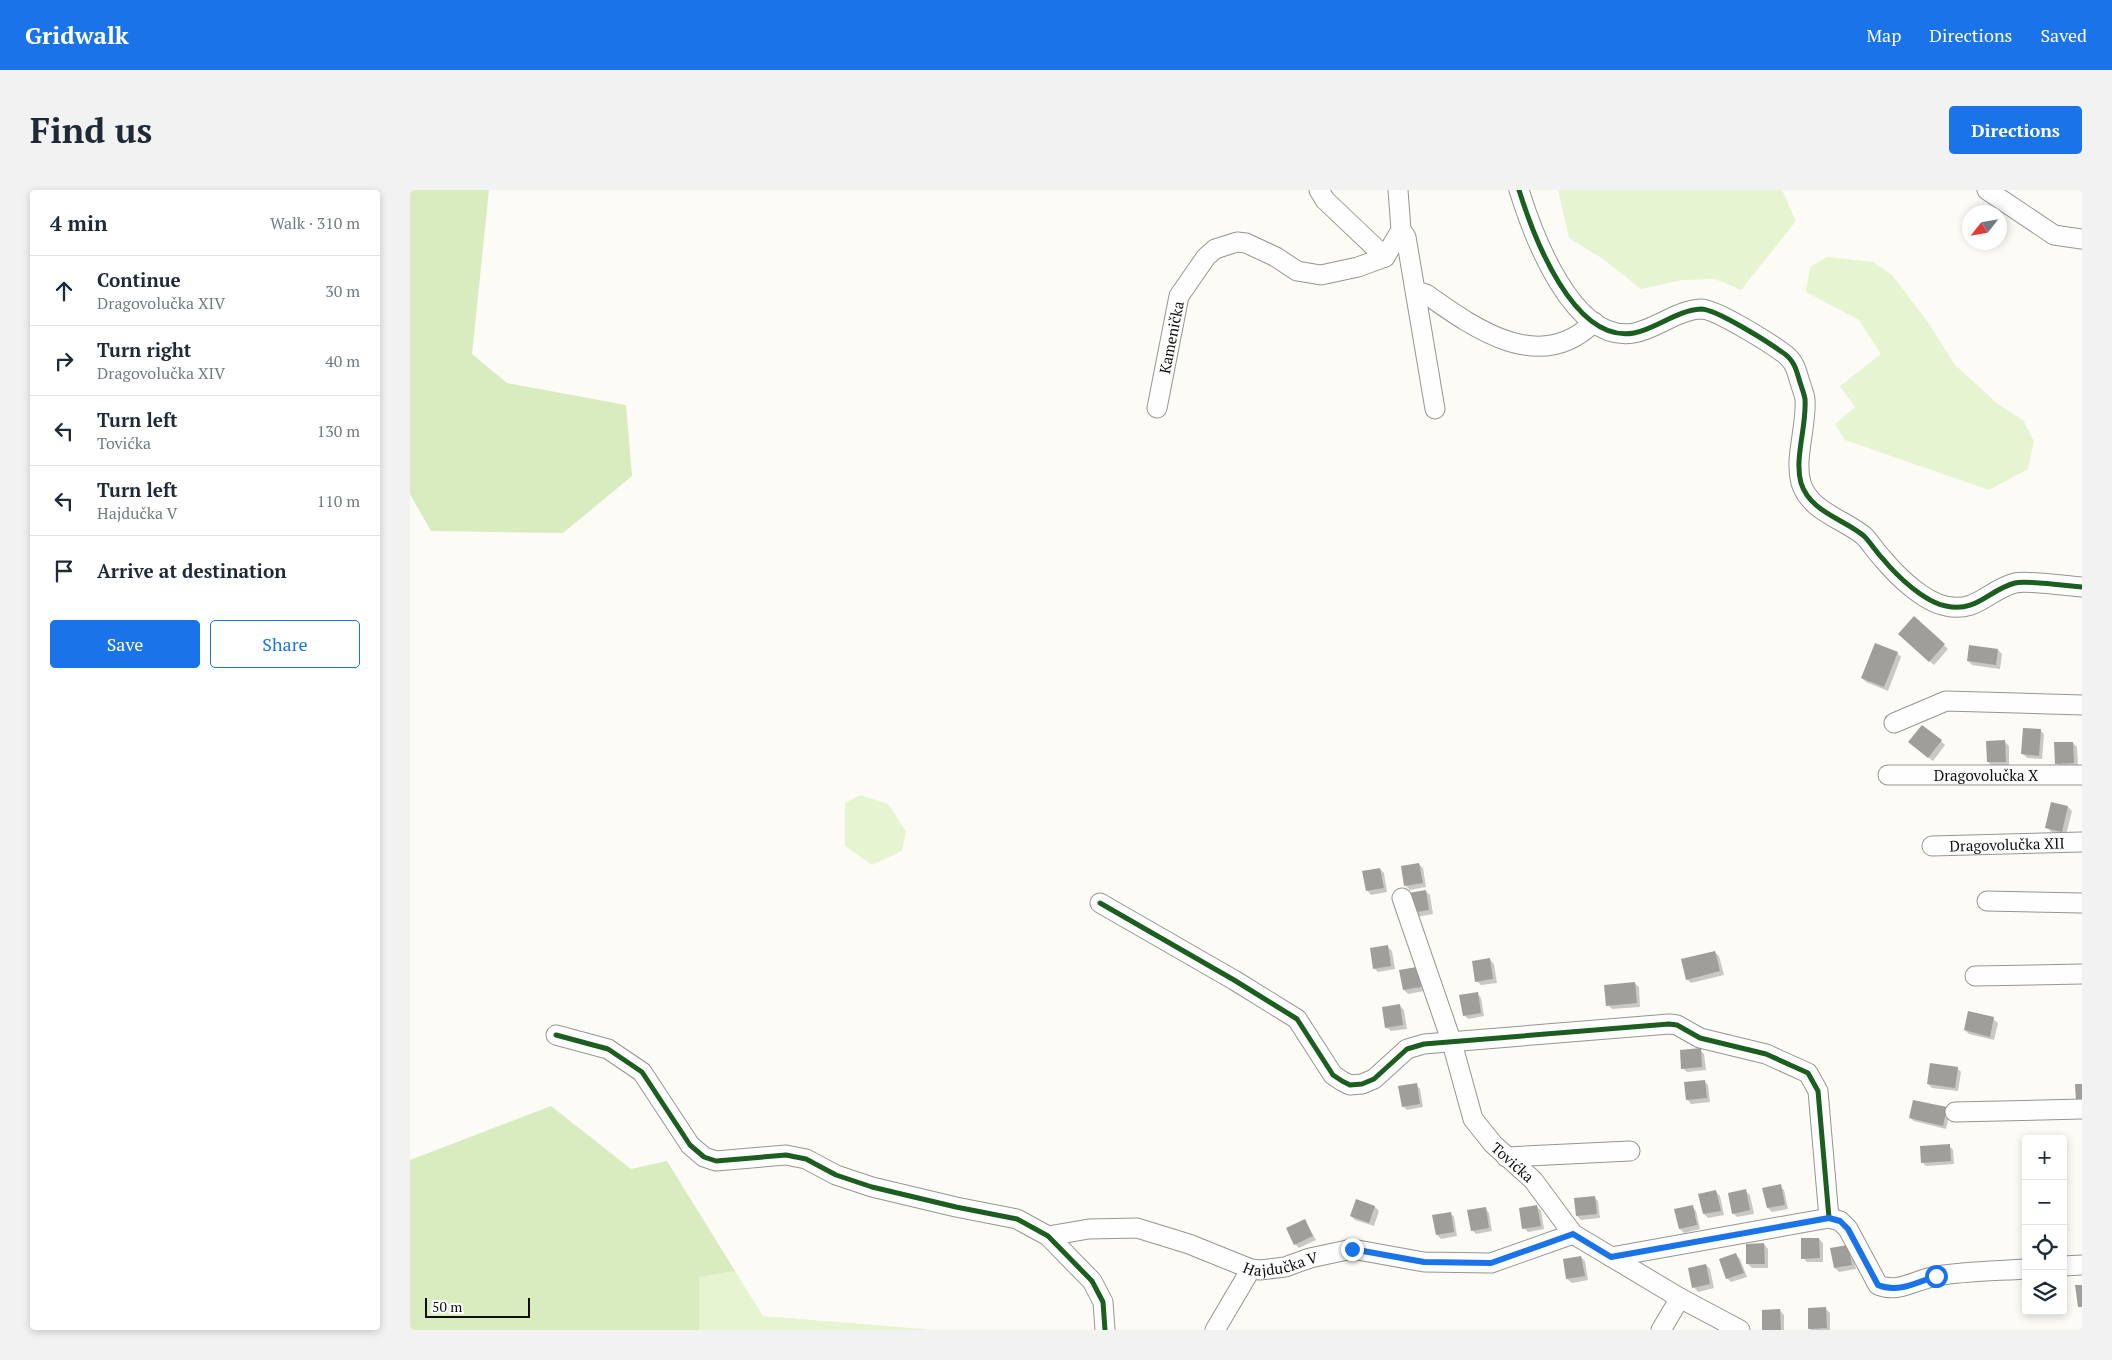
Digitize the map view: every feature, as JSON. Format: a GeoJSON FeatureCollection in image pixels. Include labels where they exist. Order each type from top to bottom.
{"type":"FeatureCollection","features":[{"type":"Feature","properties":{"kind":"street"},"geometry":{"type":"LineString","coordinates":[[1319,190],[1325,200],[1385,257],[1400,230],[1398,190]]}},
{"type":"Feature","properties":{"kind":"street"},"geometry":{"type":"LineString","coordinates":[[1519,190],[1546,262],[1560,288],[1576,306],[1607,331],[1619,334],[1633,334],[1648,330],[1692,311],[1708,310],[1720,315],[1784,353],[1794,363],[1805,398],[1800,464],[1801,483],[1807,495],[1818,507],[1865,537],[1883,560],[1917,591],[1943,606],[1960,609],[1982,601],[2000,589],[2017,582],[2082,587]]}},
{"type":"Feature","properties":{"kind":"street"},"geometry":{"type":"LineString","coordinates":[[1986,190],[2054,235],[2082,238]]}},
{"type":"Feature","properties":{"kind":"street"},"geometry":{"type":"LineString","coordinates":[[1400,230],[1406,238],[1435,409]]}},
{"type":"Feature","properties":{"kind":"street","name":"Kamenička"},"geometry":{"type":"LineString","coordinates":[[1157,408],[1179,296],[1206,257],[1215,250],[1237,242],[1246,243],[1276,257],[1297,271],[1321,275],[1358,267],[1385,257]]}},
{"type":"Feature","properties":{"kind":"street"},"geometry":{"type":"LineString","coordinates":[[1416,291],[1426,294],[1492,337],[1514,344],[1539,346],[1563,342],[1584,332],[1594,322]]}},
{"type":"Feature","properties":{"kind":"street"},"geometry":{"type":"LineString","coordinates":[[1894,723],[1946,701],[2082,705]]}},
{"type":"Feature","properties":{"kind":"street","name":"Dragovolučka X"},"geometry":{"type":"LineString","coordinates":[[1888,775],[2082,775]]}},
{"type":"Feature","properties":{"kind":"street","name":"Dragovolučka XII"},"geometry":{"type":"LineString","coordinates":[[1932,846],[2082,842]]}},
{"type":"Feature","properties":{"kind":"street","name":"Tovićka"},"geometry":{"type":"LineString","coordinates":[[1402,898],[1452,1043],[1473,1118],[1493,1144],[1534,1180],[1573,1234],[1680,1298],[1740,1330]]}},
{"type":"Feature","properties":{"kind":"street"},"geometry":{"type":"LineString","coordinates":[[1987,901],[2082,903]]}},
{"type":"Feature","properties":{"kind":"street"},"geometry":{"type":"LineString","coordinates":[[1100,903],[1297,1018],[1334,1075],[1350,1084],[1362,1084],[1374,1079],[1407,1049],[1424,1044],[1669,1024],[1677,1025],[1700,1038],[1766,1054],[1808,1073],[1818,1091],[1829,1218]]}},
{"type":"Feature","properties":{"kind":"street"},"geometry":{"type":"LineString","coordinates":[[1975,976],[2082,974]]}},
{"type":"Feature","properties":{"kind":"street"},"geometry":{"type":"LineString","coordinates":[[556,1035],[608,1049],[642,1072],[690,1145],[704,1157],[716,1161],[786,1155],[806,1159],[836,1175],[872,1187],[1017,1219],[1048,1236],[1092,1281],[1104,1302],[1105,1330]]}},
{"type":"Feature","properties":{"kind":"street"},"geometry":{"type":"LineString","coordinates":[[1955,1112],[2082,1109]]}},
{"type":"Feature","properties":{"kind":"street"},"geometry":{"type":"LineString","coordinates":[[1506,1157],[1630,1151]]}},
{"type":"Feature","properties":{"kind":"street"},"geometry":{"type":"LineString","coordinates":[[1611,1257],[1829,1218],[1840,1221],[1848,1229],[1878,1285],[1887,1289],[1901,1288],[1936,1276],[2022,1269]]}},
{"type":"Feature","properties":{"kind":"street","name":"Hajdučka V"},"geometry":{"type":"LineString","coordinates":[[1048,1236],[1089,1229],[1137,1228],[1189,1244],[1251,1269],[1260,1270],[1285,1267],[1310,1258],[1352,1249],[1424,1262],[1491,1263],[1573,1234]]}},
{"type":"Feature","properties":{"kind":"street"},"geometry":{"type":"LineString","coordinates":[[2067,1266],[2082,1265]]}},
{"type":"Feature","properties":{"kind":"street"},"geometry":{"type":"LineString","coordinates":[[1214,1330],[1251,1269]]}},
{"type":"Feature","properties":{"kind":"street"},"geometry":{"type":"LineString","coordinates":[[1661,1330],[1680,1298]]}},
{"type":"Feature","properties":{"kind":"green space"},"geometry":{"type":"Polygon","coordinates":[[[410,190],[489,190],[472,354],[507,383],[626,405],[632,476],[563,533],[431,531],[410,494],[410,190]]]}},
{"type":"Feature","properties":{"kind":"green space"},"geometry":{"type":"Polygon","coordinates":[[[1558,190],[1782,190],[1796,221],[1741,290],[1715,279],[1682,280],[1641,289],[1603,259],[1569,238],[1558,190]]]}},
{"type":"Feature","properties":{"kind":"green space"},"geometry":{"type":"Polygon","coordinates":[[[1827,257],[1873,262],[1892,275],[1927,321],[1955,365],[1999,405],[2023,420],[2034,441],[2028,469],[1989,490],[1845,440],[1835,424],[1855,407],[1840,386],[1881,354],[1859,320],[1806,292],[1810,267],[1827,257]]]}},
{"type":"Feature","properties":{"kind":"green space"},"geometry":{"type":"Polygon","coordinates":[[[860,795],[888,804],[906,831],[902,851],[872,865],[845,846],[845,803],[860,795]]]}},
{"type":"Feature","properties":{"kind":"green space"},"geometry":{"type":"Polygon","coordinates":[[[551,1106],[631,1169],[667,1161],[735,1271],[699,1277],[699,1330],[410,1330],[410,1160],[551,1106]]]}},
{"type":"Feature","properties":{"kind":"green space"},"geometry":{"type":"Polygon","coordinates":[[[735,1271],[763,1316],[935,1330],[699,1330],[699,1276],[735,1271]]]}},
{"type":"Feature","properties":{"kind":"building"},"geometry":{"type":"Polygon","coordinates":[[[1914,616],[1945,644],[1929,662],[1898,634],[1914,616]]]}},
{"type":"Feature","properties":{"kind":"building"},"geometry":{"type":"Polygon","coordinates":[[[1875,643],[1898,652],[1884,687],[1861,678],[1875,643]]]}},
{"type":"Feature","properties":{"kind":"building"},"geometry":{"type":"Polygon","coordinates":[[[1969,645],[1998,649],[1996,665],[1967,661],[1969,645]]]}},
{"type":"Feature","properties":{"kind":"building"},"geometry":{"type":"Polygon","coordinates":[[[1922,725],[1942,740],[1928,758],[1908,742],[1922,725]]]}},
{"type":"Feature","properties":{"kind":"building"},"geometry":{"type":"Polygon","coordinates":[[[2023,728],[2041,729],[2039,756],[2021,754],[2023,728]]]}},
{"type":"Feature","properties":{"kind":"building"},"geometry":{"type":"Polygon","coordinates":[[[2005,740],[2006,762],[1987,762],[1986,741],[2005,740]]]}},
{"type":"Feature","properties":{"kind":"building"},"geometry":{"type":"Polygon","coordinates":[[[2054,742],[2073,742],[2074,763],[2055,764],[2054,742]]]}},
{"type":"Feature","properties":{"kind":"building"},"geometry":{"type":"Polygon","coordinates":[[[2051,802],[2068,806],[2062,832],[2045,828],[2051,802]]]}},
{"type":"Feature","properties":{"kind":"building"},"geometry":{"type":"Polygon","coordinates":[[[1419,863],[1423,883],[1404,886],[1401,866],[1419,863]]]}},
{"type":"Feature","properties":{"kind":"building"},"geometry":{"type":"Polygon","coordinates":[[[1380,868],[1384,888],[1366,891],[1362,871],[1380,868]]]}},
{"type":"Feature","properties":{"kind":"building"},"geometry":{"type":"Polygon","coordinates":[[[1426,890],[1429,910],[1411,913],[1408,893],[1426,890]]]}},
{"type":"Feature","properties":{"kind":"building"},"geometry":{"type":"Polygon","coordinates":[[[1388,945],[1391,966],[1373,969],[1370,948],[1388,945]]]}},
{"type":"Feature","properties":{"kind":"building"},"geometry":{"type":"Polygon","coordinates":[[[1715,951],[1720,971],[1686,980],[1681,959],[1715,951]]]}},
{"type":"Feature","properties":{"kind":"building"},"geometry":{"type":"Polygon","coordinates":[[[1490,958],[1493,979],[1475,982],[1472,961],[1490,958]]]}},
{"type":"Feature","properties":{"kind":"building"},"geometry":{"type":"Polygon","coordinates":[[[1417,967],[1421,987],[1403,990],[1399,970],[1417,967]]]}},
{"type":"Feature","properties":{"kind":"building"},"geometry":{"type":"Polygon","coordinates":[[[1635,982],[1637,1003],[1606,1006],[1604,985],[1635,982]]]}},
{"type":"Feature","properties":{"kind":"building"},"geometry":{"type":"Polygon","coordinates":[[[1478,992],[1481,1013],[1463,1016],[1459,995],[1478,992]]]}},
{"type":"Feature","properties":{"kind":"building"},"geometry":{"type":"Polygon","coordinates":[[[1400,1004],[1403,1025],[1385,1028],[1382,1007],[1400,1004]]]}},
{"type":"Feature","properties":{"kind":"building"},"geometry":{"type":"Polygon","coordinates":[[[1968,1011],[1994,1017],[1990,1037],[1964,1030],[1968,1011]]]}},
{"type":"Feature","properties":{"kind":"building"},"geometry":{"type":"Polygon","coordinates":[[[1701,1048],[1702,1067],[1681,1069],[1680,1050],[1701,1048]]]}},
{"type":"Feature","properties":{"kind":"building"},"geometry":{"type":"Polygon","coordinates":[[[1930,1063],[1958,1067],[1955,1088],[1927,1084],[1930,1063]]]}},
{"type":"Feature","properties":{"kind":"building"},"geometry":{"type":"Polygon","coordinates":[[[1705,1080],[1707,1098],[1686,1100],[1684,1082],[1705,1080]]]}},
{"type":"Feature","properties":{"kind":"building"},"geometry":{"type":"Polygon","coordinates":[[[1417,1083],[1420,1104],[1402,1107],[1398,1086],[1417,1083]]]}},
{"type":"Feature","properties":{"kind":"building"},"geometry":{"type":"Polygon","coordinates":[[[2075,1084],[2082,1084],[2082,1100],[2076,1101],[2075,1084]]]}},
{"type":"Feature","properties":{"kind":"building"},"geometry":{"type":"Polygon","coordinates":[[[1913,1100],[1947,1107],[1943,1126],[1909,1118],[1913,1100]]]}},
{"type":"Feature","properties":{"kind":"building"},"geometry":{"type":"Polygon","coordinates":[[[1950,1144],[1951,1161],[1921,1163],[1920,1146],[1950,1144]]]}},
{"type":"Feature","properties":{"kind":"building"},"geometry":{"type":"Polygon","coordinates":[[[1781,1184],[1785,1205],[1767,1208],[1762,1188],[1781,1184]]]}},
{"type":"Feature","properties":{"kind":"building"},"geometry":{"type":"Polygon","coordinates":[[[1746,1189],[1750,1210],[1732,1214],[1728,1193],[1746,1189]]]}},
{"type":"Feature","properties":{"kind":"building"},"geometry":{"type":"Polygon","coordinates":[[[1716,1190],[1721,1211],[1703,1214],[1698,1194],[1716,1190]]]}},
{"type":"Feature","properties":{"kind":"building"},"geometry":{"type":"Polygon","coordinates":[[[1595,1196],[1597,1214],[1576,1216],[1574,1198],[1595,1196]]]}},
{"type":"Feature","properties":{"kind":"building"},"geometry":{"type":"Polygon","coordinates":[[[1356,1199],[1375,1206],[1369,1223],[1350,1216],[1356,1199]]]}},
{"type":"Feature","properties":{"kind":"building"},"geometry":{"type":"Polygon","coordinates":[[[1537,1205],[1541,1226],[1522,1229],[1519,1208],[1537,1205]]]}},
{"type":"Feature","properties":{"kind":"building"},"geometry":{"type":"Polygon","coordinates":[[[1693,1205],[1697,1225],[1679,1229],[1674,1209],[1693,1205]]]}},
{"type":"Feature","properties":{"kind":"building"},"geometry":{"type":"Polygon","coordinates":[[[1486,1207],[1489,1228],[1471,1231],[1467,1210],[1486,1207]]]}},
{"type":"Feature","properties":{"kind":"building"},"geometry":{"type":"Polygon","coordinates":[[[1451,1212],[1454,1232],[1436,1235],[1432,1215],[1451,1212]]]}},
{"type":"Feature","properties":{"kind":"building"},"geometry":{"type":"Polygon","coordinates":[[[1305,1219],[1313,1236],[1294,1245],[1286,1228],[1305,1219]]]}},
{"type":"Feature","properties":{"kind":"building"},"geometry":{"type":"Polygon","coordinates":[[[1801,1238],[1819,1238],[1820,1258],[1801,1259],[1801,1238]]]}},
{"type":"Feature","properties":{"kind":"building"},"geometry":{"type":"Polygon","coordinates":[[[1764,1243],[1765,1264],[1746,1264],[1746,1244],[1764,1243]]]}},
{"type":"Feature","properties":{"kind":"building"},"geometry":{"type":"Polygon","coordinates":[[[1848,1245],[1852,1265],[1834,1268],[1830,1248],[1848,1245]]]}},
{"type":"Feature","properties":{"kind":"building"},"geometry":{"type":"Polygon","coordinates":[[[1736,1253],[1744,1273],[1726,1279],[1719,1259],[1736,1253]]]}},
{"type":"Feature","properties":{"kind":"building"},"geometry":{"type":"Polygon","coordinates":[[[1581,1256],[1585,1276],[1566,1279],[1563,1259],[1581,1256]]]}},
{"type":"Feature","properties":{"kind":"building"},"geometry":{"type":"Polygon","coordinates":[[[1706,1264],[1710,1284],[1692,1288],[1688,1268],[1706,1264]]]}},
{"type":"Feature","properties":{"kind":"building"},"geometry":{"type":"Polygon","coordinates":[[[2075,1285],[2082,1285],[2082,1307],[2078,1307],[2075,1285]]]}},
{"type":"Feature","properties":{"kind":"building"},"geometry":{"type":"Polygon","coordinates":[[[1826,1307],[1827,1328],[1808,1329],[1808,1308],[1826,1307]]]}},
{"type":"Feature","properties":{"kind":"building"},"geometry":{"type":"Polygon","coordinates":[[[1780,1309],[1781,1330],[1762,1330],[1762,1310],[1780,1309]]]}},
{"type":"Feature","properties":{"kind":"cycle path"},"geometry":{"type":"LineString","coordinates":[[1519,190],[1525,210],[1545,258],[1574,304],[1592,322],[1612,332],[1634,333],[1692,310],[1708,310],[1742,327],[1789,358],[1795,367],[1805,399],[1799,463],[1799,473],[1805,493],[1828,514],[1864,536],[1896,573],[1920,594],[1938,604],[1957,607],[1974,604],[2006,586],[2020,582],[2082,587]]}},
{"type":"Feature","properties":{"kind":"cycle path"},"geometry":{"type":"LineString","coordinates":[[1100,903],[1234,980],[1297,1019],[1333,1075],[1350,1085],[1362,1084],[1374,1079],[1407,1049],[1424,1044],[1669,1024],[1677,1025],[1700,1038],[1766,1054],[1808,1073],[1818,1091],[1829,1218]]}},
{"type":"Feature","properties":{"kind":"cycle path"},"geometry":{"type":"LineString","coordinates":[[556,1035],[608,1049],[642,1072],[690,1145],[704,1157],[716,1161],[786,1155],[806,1159],[836,1175],[872,1187],[1017,1219],[1048,1236],[1092,1281],[1103,1302],[1105,1330]]}},
{"type":"Feature","properties":{"kind":"route"},"geometry":{"type":"LineString","coordinates":[[1352,1249],[1424,1262],[1491,1263],[1573,1234],[1611,1257],[1829,1218],[1840,1221],[1848,1229],[1878,1285],[1887,1289],[1901,1288],[1936,1276]]}}]}
